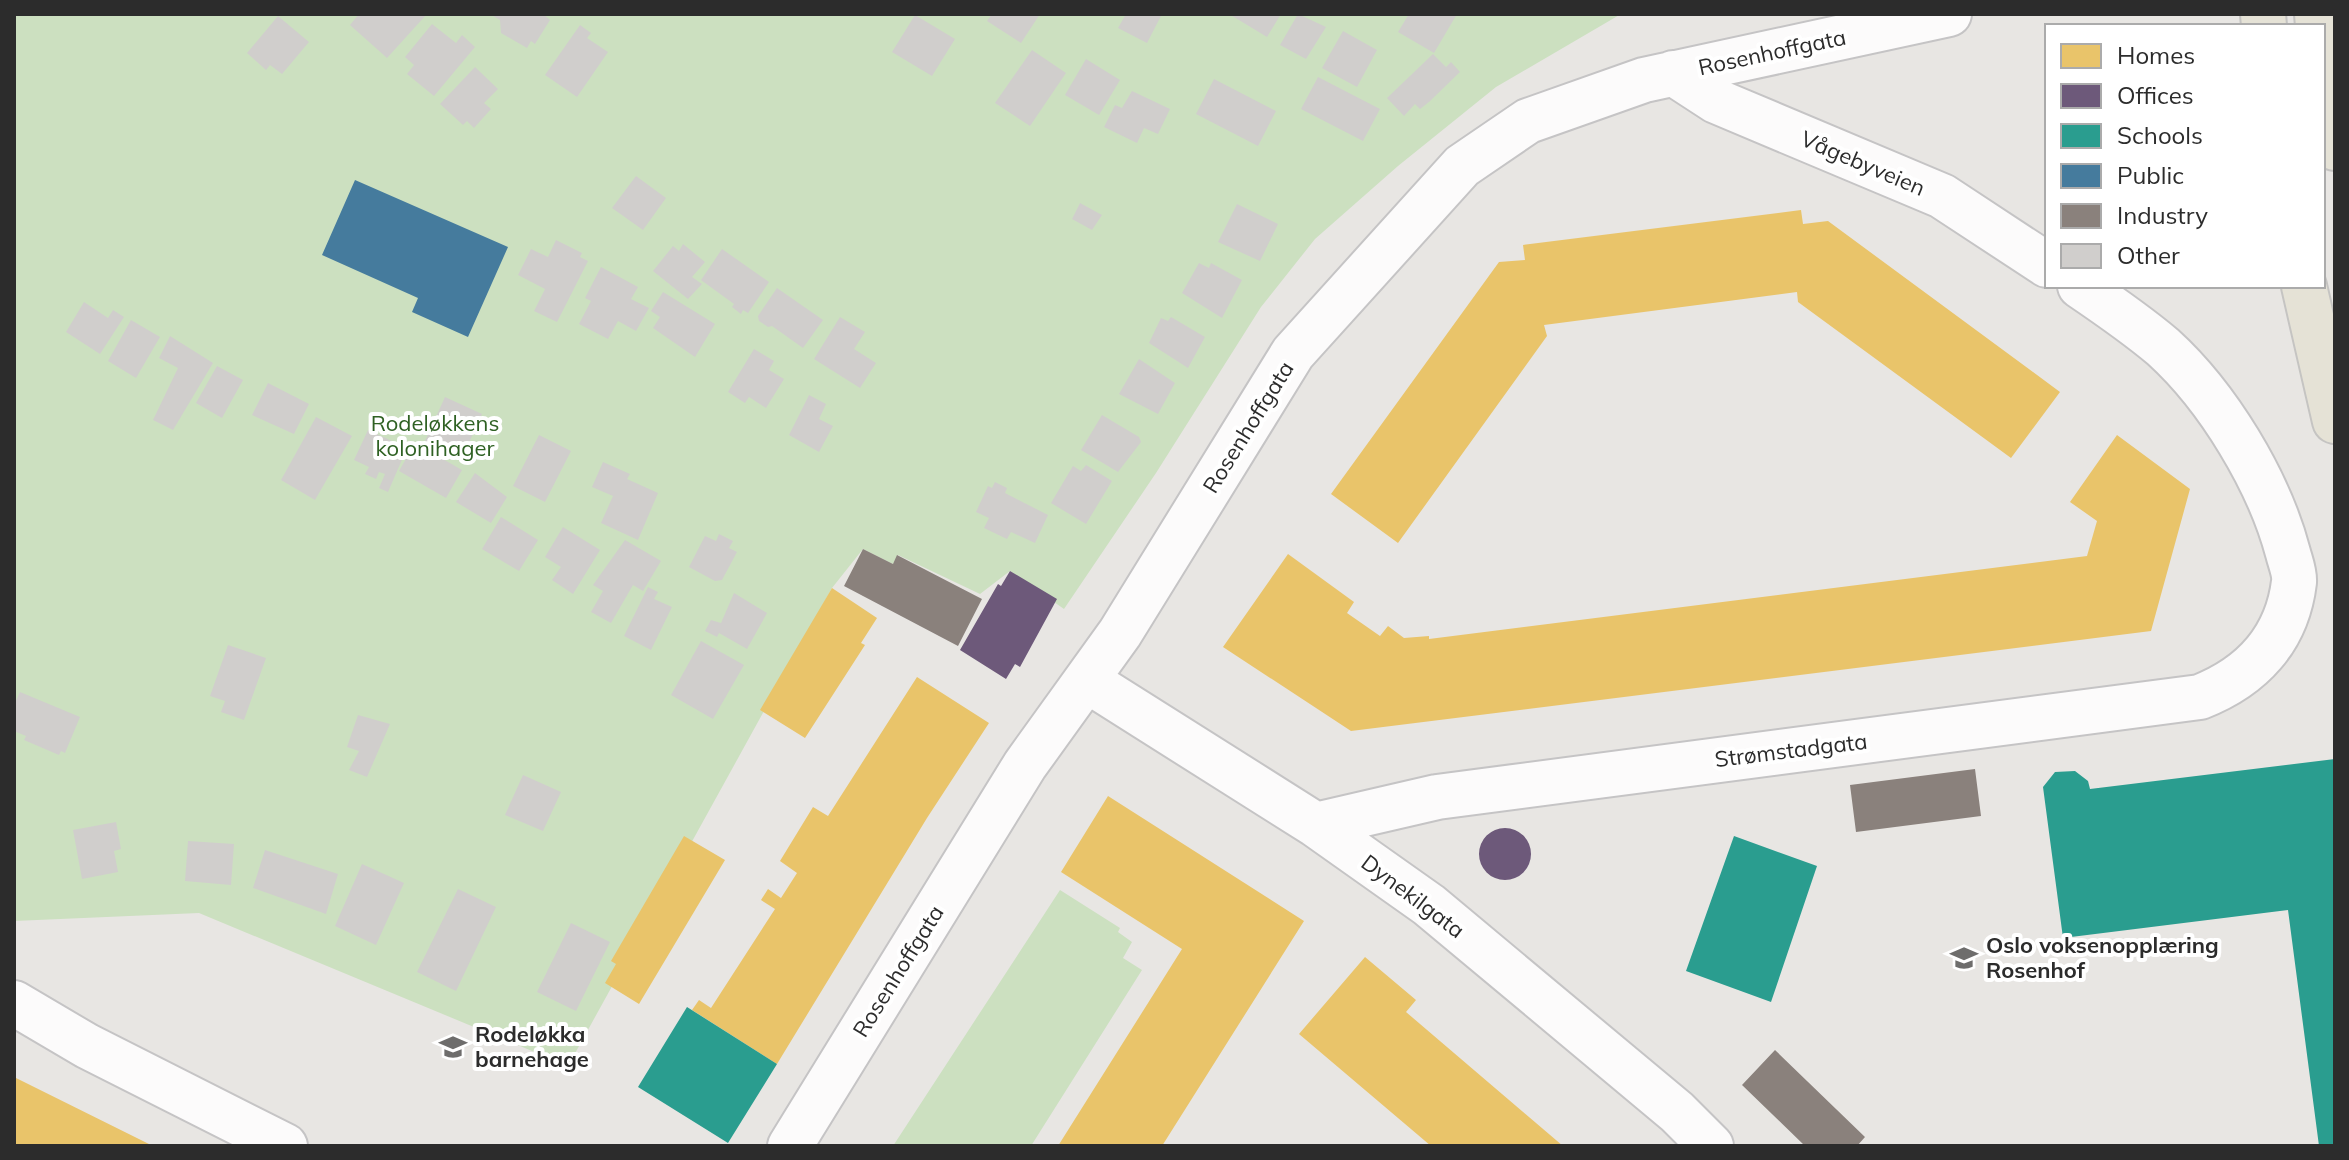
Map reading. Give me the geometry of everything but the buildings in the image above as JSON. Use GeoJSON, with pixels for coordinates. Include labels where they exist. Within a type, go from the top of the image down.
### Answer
{"type":"FeatureCollection","features":[{"type":"Feature","properties":{"kind":"main road"},"geometry":{"type":"LineString","coordinates":[[2325,76],[2335,148]]}},
{"type":"Feature","properties":{"kind":"main road"},"geometry":{"type":"LineString","coordinates":[[2304,288],[2335,421]]}},
{"type":"Feature","properties":{"kind":"street","name":"Rosenhoffgata"},"geometry":{"type":"LineString","coordinates":[[790,1146],[1025,765],[1088,681],[1293,353],[1462,166],[1528,121],[1644,80],[1949,14]]}},
{"type":"Feature","properties":{"kind":"street","name":"Vågebyveien"},"geometry":{"type":"LineString","coordinates":[[1673,73],[1716,101],[1942,196],[2045,264]]}},
{"type":"Feature","properties":{"kind":"street","name":"Strømstadgata"},"geometry":{"type":"LineString","coordinates":[[1316,825],[1437,797],[2200,697],[2232,684],[2258,662],[2282,626],[2295,580],[2280,524],[2252,463],[2216,409],[2164,349],[2083,288]]}},
{"type":"Feature","properties":{"kind":"street","name":"Dynekilgata"},"geometry":{"type":"LineString","coordinates":[[1088,681],[1316,825],[1429,905],[1677,1112],[1711,1146]]}},
{"type":"Feature","properties":{"kind":"street"},"geometry":{"type":"LineString","coordinates":[[14,1003],[87,1046],[285,1146]]}},
{"type":"Feature","properties":{"kind":"green space","name":"Rodeløkkens kolonihager"},"geometry":{"type":"Polygon","coordinates":[[[14,14],[1621,14],[1496,87],[1398,166],[1315,239],[1261,307],[1156,473],[1064,609],[1010,571],[980,594],[898,555],[893,564],[863,549],[832,588],[568,1066],[199,913],[14,921],[14,14]]]}},
{"type":"Feature","properties":{"kind":"green space"},"geometry":{"type":"Polygon","coordinates":[[[1060,890],[1120,928],[1118,932],[1132,942],[1123,958],[1142,970],[1031,1146],[893,1146],[1060,890]]]}},
{"type":"Feature","properties":{"kind":"place","name":"Oslo voksenopplæring Rosenhof"},"geometry":{"type":"Point","coordinates":[1964,958]}},
{"type":"Feature","properties":{"kind":"place","name":"Rodeløkka barnehage"},"geometry":{"type":"Point","coordinates":[453,1047]}}]}
